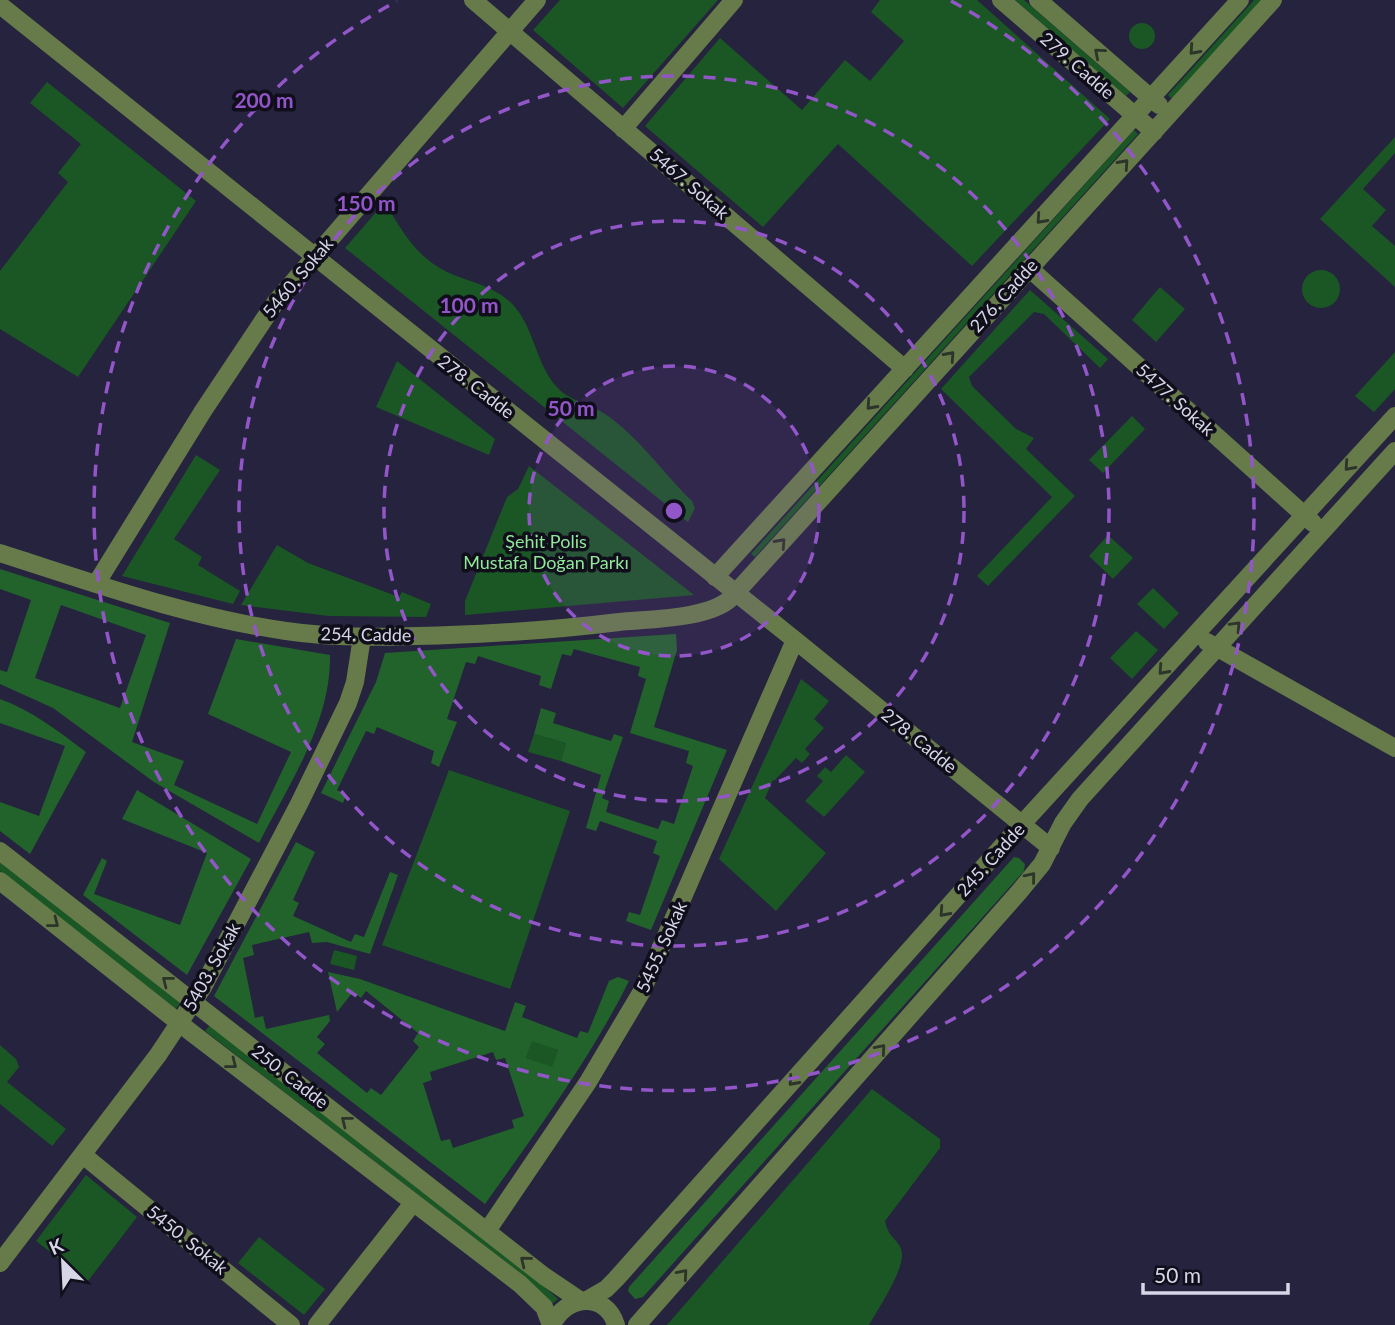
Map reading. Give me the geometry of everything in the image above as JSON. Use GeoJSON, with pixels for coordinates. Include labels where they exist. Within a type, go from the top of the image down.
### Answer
{"type":"FeatureCollection","features":[{"type":"Feature","properties":{"kind":"street","name":"5467. Sokak"},"geometry":{"type":"LineString","coordinates":[[473,0],[905,369]]}},
{"type":"Feature","properties":{"kind":"street","name":"5460. Sokak"},"geometry":{"type":"LineString","coordinates":[[96,584],[265,316],[537,0]]}},
{"type":"Feature","properties":{"kind":"street"},"geometry":{"type":"LineString","coordinates":[[624,129],[734,0]]}},
{"type":"Feature","properties":{"kind":"street","name":"279. Cadde"},"geometry":{"type":"LineString","coordinates":[[1001,0],[1154,132]]}},
{"type":"Feature","properties":{"kind":"street","name":"279. Cadde"},"geometry":{"type":"LineString","coordinates":[[1038,0],[1170,114]]}},
{"type":"Feature","properties":{"kind":"street","name":"276. Cadde"},"geometry":{"type":"LineString","coordinates":[[715,577],[1240,0]]}},
{"type":"Feature","properties":{"kind":"street","name":"276. Cadde"},"geometry":{"type":"LineString","coordinates":[[736,593],[1273,0]]}},
{"type":"Feature","properties":{"kind":"street","name":"278. Cadde"},"geometry":{"type":"LineString","coordinates":[[3,6],[1051,848]]}},
{"type":"Feature","properties":{"kind":"street","name":"5477. Sokak"},"geometry":{"type":"LineString","coordinates":[[1029,268],[1322,532]]}},
{"type":"Feature","properties":{"kind":"street","name":"245. Cadde"},"geometry":{"type":"LineString","coordinates":[[552,1325],[566,1306],[606,1289],[617,1279],[1022,824],[1395,416]]}},
{"type":"Feature","properties":{"kind":"street","name":"245. Cadde"},"geometry":{"type":"LineString","coordinates":[[637,1325],[1019,892],[1042,864],[1063,823],[1080,799],[1395,451]]}},
{"type":"Feature","properties":{"kind":"street","name":"254. Cadde"},"geometry":{"type":"LineString","coordinates":[[0,553],[96,584],[247,624],[302,633],[362,637],[501,633],[652,618],[713,610],[736,593]]}},
{"type":"Feature","properties":{"kind":"street"},"geometry":{"type":"LineString","coordinates":[[1195,635],[1395,748]]}},
{"type":"Feature","properties":{"kind":"street","name":"5403. Sokak"},"geometry":{"type":"LineString","coordinates":[[0,1264],[180,1024],[193,1002],[299,804],[348,703],[355,682],[362,637]]}},
{"type":"Feature","properties":{"kind":"street","name":"5455. Sokak"},"geometry":{"type":"LineString","coordinates":[[486,1231],[588,1082],[642,991],[795,640]]}},
{"type":"Feature","properties":{"kind":"street","name":"250. Cadde"},"geometry":{"type":"LineString","coordinates":[[0,851],[556,1286],[583,1301],[607,1309],[616,1325]]}},
{"type":"Feature","properties":{"kind":"street","name":"250. Cadde"},"geometry":{"type":"LineString","coordinates":[[0,881],[180,1024],[526,1289],[544,1307],[552,1325]]}},
{"type":"Feature","properties":{"kind":"street","name":"5450. Sokak"},"geometry":{"type":"LineString","coordinates":[[83,1155],[291,1325]]}},
{"type":"Feature","properties":{"kind":"street"},"geometry":{"type":"LineString","coordinates":[[317,1325],[413,1203]]}},
{"type":"Feature","properties":{"kind":"green space"},"geometry":{"type":"Polygon","coordinates":[[[560,0],[718,0],[623,108],[533,30],[560,0]]]}},
{"type":"Feature","properties":{"kind":"green space"},"geometry":{"type":"Polygon","coordinates":[[[880,0],[977,0],[1110,119],[972,266],[838,144],[763,227],[645,126],[720,38],[802,110],[845,60],[870,81],[904,41],[871,12],[880,0]]]}},
{"type":"Feature","properties":{"kind":"green space"},"geometry":{"type":"Polygon","coordinates":[[[1015,0],[1024,0],[1130,92],[1126,96],[1015,0]]]}},
{"type":"Feature","properties":{"kind":"green space"},"geometry":{"type":"Polygon","coordinates":[[[1254,0],[1262,0],[1172,99],[1168,95],[1254,0]]]}},
{"type":"Feature","properties":{"kind":"green space"},"geometry":{"type":"Polygon","coordinates":[[[1142,23],[1151,27],[1155,36],[1151,45],[1142,49],[1133,45],[1129,36],[1133,27],[1142,23]]]}},
{"type":"Feature","properties":{"kind":"green space"},"geometry":{"type":"Polygon","coordinates":[[[47,82],[196,201],[78,377],[0,329],[0,271],[68,182],[58,173],[81,144],[30,103],[47,82]]]}},
{"type":"Feature","properties":{"kind":"green space"},"geometry":{"type":"Polygon","coordinates":[[[1134,130],[1138,134],[755,557],[751,554],[1134,130]]]}},
{"type":"Feature","properties":{"kind":"green space"},"geometry":{"type":"Polygon","coordinates":[[[1395,137],[1395,153],[1363,189],[1386,210],[1372,226],[1395,246],[1395,287],[1320,219],[1395,137]]]}},
{"type":"Feature","properties":{"kind":"green space"},"geometry":{"type":"Polygon","coordinates":[[[385,202],[403,232],[426,259],[447,272],[487,287],[509,301],[524,320],[542,364],[555,385],[572,398],[605,414],[639,444],[692,501],[695,508],[688,522],[345,248],[385,202]]]}},
{"type":"Feature","properties":{"kind":"green space"},"geometry":{"type":"Polygon","coordinates":[[[1321,270],[1334,276],[1340,289],[1334,302],[1321,308],[1308,302],[1302,289],[1308,276],[1321,270]]]}},
{"type":"Feature","properties":{"kind":"green space"},"geometry":{"type":"Polygon","coordinates":[[[1160,287],[1185,309],[1156,342],[1132,320],[1160,287]]]}},
{"type":"Feature","properties":{"kind":"green space"},"geometry":{"type":"Polygon","coordinates":[[[1030,290],[1108,359],[1100,368],[1044,314],[1034,312],[969,377],[972,386],[1016,429],[1034,438],[1026,449],[1075,496],[988,586],[977,576],[1052,497],[941,389],[1030,290]]]}},
{"type":"Feature","properties":{"kind":"green space"},"geometry":{"type":"Polygon","coordinates":[[[1395,352],[1395,389],[1374,412],[1355,396],[1395,352]]]}},
{"type":"Feature","properties":{"kind":"green space"},"geometry":{"type":"Polygon","coordinates":[[[397,361],[495,439],[489,455],[376,407],[397,361]]]}},
{"type":"Feature","properties":{"kind":"green space"},"geometry":{"type":"Polygon","coordinates":[[[1132,416],[1145,429],[1103,473],[1089,460],[1132,416]]]}},
{"type":"Feature","properties":{"kind":"green space"},"geometry":{"type":"Polygon","coordinates":[[[196,455],[220,470],[174,539],[202,557],[198,565],[240,591],[233,604],[122,576],[196,455]]]}},
{"type":"Feature","properties":{"kind":"green space","name":"Şehit Polis Mustafa Doğan Parkı"},"geometry":{"type":"Polygon","coordinates":[[[529,466],[694,595],[465,615],[465,601],[507,497],[518,489],[529,466]]]}},
{"type":"Feature","properties":{"kind":"green space"},"geometry":{"type":"Polygon","coordinates":[[[1108,535],[1133,558],[1113,579],[1089,556],[1108,535]]]}},
{"type":"Feature","properties":{"kind":"green space"},"geometry":{"type":"Polygon","coordinates":[[[277,545],[308,563],[399,597],[402,592],[431,604],[426,617],[329,616],[241,605],[277,545]]]}},
{"type":"Feature","properties":{"kind":"green space"},"geometry":{"type":"Polygon","coordinates":[[[0,569],[170,623],[132,742],[184,761],[174,785],[257,824],[291,752],[208,714],[236,639],[330,655],[324,705],[316,729],[295,776],[259,843],[154,782],[53,708],[0,684],[0,670],[7,672],[31,600],[0,589],[0,569]],[[61,605],[35,678],[120,708],[146,635],[61,605]]]}},
{"type":"Feature","properties":{"kind":"green space"},"geometry":{"type":"Polygon","coordinates":[[[1153,588],[1179,613],[1164,629],[1137,604],[1153,588]]]}},
{"type":"Feature","properties":{"kind":"green space"},"geometry":{"type":"Polygon","coordinates":[[[1136,631],[1158,650],[1132,679],[1110,658],[1136,631]]]}},
{"type":"Feature","properties":{"kind":"green space"},"geometry":{"type":"Polygon","coordinates":[[[676,634],[677,650],[654,727],[727,750],[651,930],[626,921],[629,912],[640,915],[660,856],[653,853],[657,841],[600,821],[596,831],[586,828],[601,775],[561,761],[566,743],[534,734],[541,708],[556,713],[553,723],[611,741],[614,734],[623,737],[602,798],[609,801],[606,812],[658,829],[662,820],[674,824],[693,766],[686,763],[689,751],[630,733],[646,679],[638,676],[640,667],[574,649],[571,656],[562,654],[551,689],[539,685],[541,676],[478,656],[475,664],[466,662],[447,719],[457,722],[439,767],[431,763],[434,751],[377,727],[374,734],[366,731],[337,790],[346,795],[343,803],[321,793],[376,682],[385,653],[676,634]]]}},
{"type":"Feature","properties":{"kind":"green space"},"geometry":{"type":"Polygon","coordinates":[[[801,679],[829,701],[814,719],[824,728],[805,749],[810,754],[802,763],[796,758],[773,780],[765,798],[826,853],[776,911],[719,859],[801,679]]]}},
{"type":"Feature","properties":{"kind":"green space"},"geometry":{"type":"Polygon","coordinates":[[[0,699],[34,716],[86,752],[30,854],[0,831],[0,802],[39,816],[65,746],[0,723],[0,699]]]}},
{"type":"Feature","properties":{"kind":"green space"},"geometry":{"type":"Polygon","coordinates":[[[534,734],[566,743],[561,761],[528,752],[534,734]]]}},
{"type":"Feature","properties":{"kind":"green space"},"geometry":{"type":"Polygon","coordinates":[[[846,755],[865,772],[824,817],[805,801],[823,781],[817,776],[825,767],[831,772],[846,755]]]}},
{"type":"Feature","properties":{"kind":"green space"},"geometry":{"type":"Polygon","coordinates":[[[449,770],[570,811],[510,989],[382,945],[449,770]]]}},
{"type":"Feature","properties":{"kind":"green space"},"geometry":{"type":"Polygon","coordinates":[[[137,790],[251,859],[187,975],[83,895],[102,858],[107,861],[94,894],[180,925],[207,853],[122,819],[137,790]]]}},
{"type":"Feature","properties":{"kind":"green space"},"geometry":{"type":"Polygon","coordinates":[[[296,842],[315,852],[293,900],[299,903],[293,916],[351,942],[355,934],[364,937],[390,872],[398,875],[370,954],[327,942],[312,943],[309,932],[252,945],[254,955],[243,958],[255,1018],[263,1016],[266,1029],[329,1015],[330,1021],[317,1037],[325,1044],[317,1053],[367,1093],[371,1088],[381,1095],[419,1047],[413,1041],[418,1033],[366,991],[361,998],[353,992],[337,1012],[328,972],[360,979],[505,1031],[515,1002],[526,1006],[522,1017],[577,1038],[580,1031],[588,1033],[609,981],[618,977],[629,981],[579,1068],[485,1204],[214,996],[296,842]],[[532,1041],[526,1058],[552,1067],[558,1050],[532,1041]],[[493,1052],[430,1072],[432,1080],[423,1083],[441,1141],[450,1139],[453,1148],[514,1128],[512,1120],[524,1116],[505,1058],[496,1060],[493,1052]]]}},
{"type":"Feature","properties":{"kind":"green space"},"geometry":{"type":"Polygon","coordinates":[[[1014,857],[1025,864],[1024,871],[643,1297],[635,1299],[628,1291],[629,1287],[1014,857]]]}},
{"type":"Feature","properties":{"kind":"green space"},"geometry":{"type":"Polygon","coordinates":[[[0,861],[180,1003],[176,1009],[0,871],[0,861]]]}},
{"type":"Feature","properties":{"kind":"green space"},"geometry":{"type":"Polygon","coordinates":[[[334,950],[357,956],[354,970],[330,964],[334,950]]]}},
{"type":"Feature","properties":{"kind":"green space"},"geometry":{"type":"Polygon","coordinates":[[[210,1025],[528,1272],[558,1299],[552,1304],[549,1303],[524,1276],[205,1031],[210,1025]]]}},
{"type":"Feature","properties":{"kind":"green space"},"geometry":{"type":"Polygon","coordinates":[[[532,1040],[558,1050],[552,1068],[526,1058],[532,1040]]]}},
{"type":"Feature","properties":{"kind":"green space"},"geometry":{"type":"Polygon","coordinates":[[[0,1045],[16,1059],[19,1067],[7,1082],[66,1129],[52,1146],[0,1104],[0,1045]]]}},
{"type":"Feature","properties":{"kind":"green space"},"geometry":{"type":"Polygon","coordinates":[[[872,1089],[940,1139],[940,1148],[885,1221],[901,1249],[902,1256],[891,1287],[869,1325],[667,1325],[872,1089]]]}},
{"type":"Feature","properties":{"kind":"green space"},"geometry":{"type":"Polygon","coordinates":[[[86,1175],[137,1217],[88,1281],[36,1241],[86,1175]]]}},
{"type":"Feature","properties":{"kind":"green space"},"geometry":{"type":"Polygon","coordinates":[[[259,1237],[325,1289],[304,1315],[238,1263],[259,1237]]]}}]}
